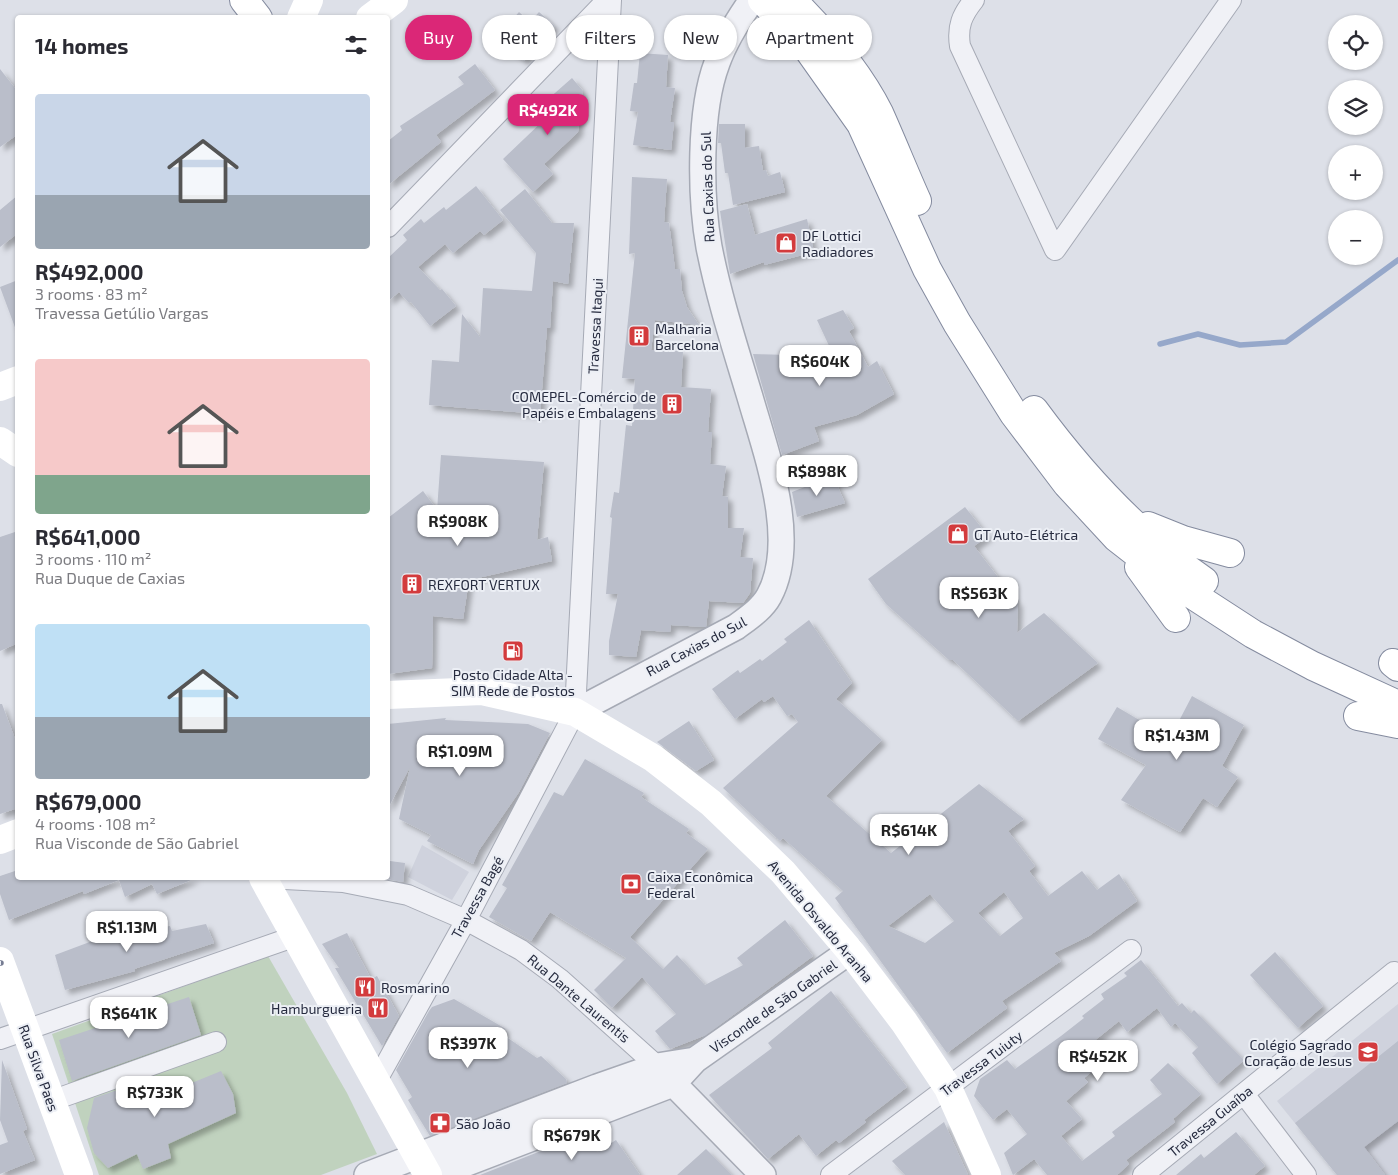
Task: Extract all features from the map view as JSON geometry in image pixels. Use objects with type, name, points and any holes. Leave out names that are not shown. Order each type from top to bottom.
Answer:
[{"type":"main road","points":[[244,0],[256,15]]},
{"type":"main road","points":[[302,15],[309,0]]},
{"type":"main road","points":[[374,15],[394,0]]},
{"type":"main road","points":[[762,0],[803,42],[861,124],[927,269],[957,323],[1014,414],[1067,484],[1123,528],[1255,615],[1287,634],[1396,682]]},
{"type":"main road","points":[[792,0],[827,37],[878,111],[948,273],[986,341],[1054,437],[1123,528],[1176,618]]},
{"type":"main road","points":[[0,387],[15,381]]},
{"type":"main road","points":[[0,441],[15,451]]},
{"type":"main road","points":[[1123,528],[1183,540],[1230,553]]},
{"type":"main road","name":"Avenida Osvaldo Aranha","points":[[390,695],[482,691],[575,712],[653,758],[711,803],[783,872],[850,951],[904,1022],[948,1088],[987,1175]]},
{"type":"main road","points":[[1358,716],[1398,724]]},
{"type":"main road","points":[[0,840],[15,835]]},
{"type":"main road","points":[[265,880],[423,1165]]},
{"type":"main road","name":"Rua Silva Paes","points":[[0,961],[12,1034],[51,1101],[79,1175]]},
{"type":"street","points":[[390,225],[607,0]]},
{"type":"street","name":"Travessa Itaqui","points":[[575,712],[611,0]]},
{"type":"street","name":"Rua Caxias do Sul","points":[[575,712],[736,626],[754,614],[769,596],[777,574],[781,550],[780,525],[772,477],[726,315],[709,246],[705,208],[705,126],[712,77],[727,41],[752,0]]},
{"type":"street","points":[[974,0],[962,14],[958,31],[960,46],[1055,250],[1231,0]]},
{"type":"street","name":"Travessa Bagé","points":[[377,1080],[466,920],[575,712]]},
{"type":"street","name":"Rua Dante Laurentis","points":[[304,880],[343,882],[399,894],[466,920],[521,950],[560,979],[665,1075],[763,1175]]},
{"type":"street","points":[[12,1034],[296,936]]},
{"type":"street","name":"Travessa Tuiuty","points":[[831,1175],[1131,950]]},
{"type":"street","name":"Visconde de São Gabriel","points":[[665,1075],[695,1060],[850,951]]},
{"type":"street","name":"Travessa Guaíba","points":[[1143,1175],[1394,972]]},
{"type":"street","points":[[51,1101],[216,1042]]},
{"type":"street","points":[[366,1175],[423,1165],[665,1075]]},
{"type":"street","points":[[436,1175],[665,1075]]},
{"type":"street","points":[[1244,1094],[1306,1175]]},
{"type":"shaded area","points":[[422,845],[469,872],[452,900],[408,877]]},
{"type":"shaded area","name":"Colégio Sagrado Coração de Jesus","points":[[1398,1004],[1398,1175],[1337,1175],[1277,1101]]},
{"type":"green space","points":[[268,956],[347,1093],[377,1154],[321,1175],[99,1175],[52,1034]]},
{"type":"building","points":[[654,54],[664,55],[664,60],[668,60],[666,87],[675,88],[670,122],[674,122],[671,150],[633,145],[638,112],[630,111],[634,83],[637,83],[639,60],[654,60]]},
{"type":"building","points":[[475,64],[495,90],[436,135],[441,142],[390,183],[390,139],[402,130],[400,126],[464,84],[458,77]]},
{"type":"building","points":[[0,69],[15,88],[15,136],[0,147]]},
{"type":"building","points":[[572,78],[583,91],[578,132],[544,164],[553,174],[533,192],[503,159],[547,117],[539,107]]},
{"type":"building","points":[[719,124],[745,124],[745,148],[759,146],[763,171],[766,170],[768,176],[780,172],[785,192],[733,205],[728,173],[725,173],[721,143],[718,143]]},
{"type":"building","points":[[632,177],[667,179],[664,222],[669,223],[675,269],[680,269],[682,291],[687,307],[699,325],[655,320],[651,350],[683,351],[681,387],[711,389],[708,432],[712,432],[710,464],[726,466],[722,496],[728,497],[728,528],[744,528],[740,557],[753,558],[750,593],[743,603],[709,601],[706,627],[671,625],[670,632],[641,630],[636,657],[609,655],[609,641],[618,594],[606,594],[612,518],[610,517],[614,492],[619,493],[626,425],[632,426],[635,379],[622,378],[635,253],[629,254]]},
{"type":"building","points":[[476,186],[503,220],[484,235],[480,231],[453,253],[445,244],[418,267],[440,290],[442,289],[456,306],[430,326],[411,302],[409,303],[399,292],[390,299],[390,256],[407,240],[403,235],[421,219],[424,223],[444,207],[446,210]]},
{"type":"building","points":[[525,189],[552,223],[574,223],[568,284],[553,281],[550,328],[547,328],[540,414],[429,405],[432,360],[459,362],[462,314],[480,337],[483,288],[532,291],[536,253],[500,210]]},
{"type":"building","points":[[15,198],[15,235],[0,247],[0,210]]},
{"type":"building","points":[[747,204],[755,235],[807,219],[814,252],[764,265],[764,262],[730,274],[720,211]]},
{"type":"building","points":[[15,281],[15,327],[0,287]]},
{"type":"building","points":[[843,310],[854,328],[849,331],[868,367],[877,361],[894,394],[857,415],[814,427],[819,441],[782,455],[753,354],[789,355],[794,373],[831,357],[829,351],[831,350],[817,320]]},
{"type":"building","points":[[441,455],[544,462],[537,540],[548,537],[552,561],[469,580],[463,619],[433,616],[432,668],[390,674],[390,516],[423,491],[437,510]]},
{"type":"building","points":[[833,476],[845,503],[797,517],[792,492]]},
{"type":"building","points":[[965,507],[988,536],[974,546],[1018,603],[1017,633],[1044,613],[1098,663],[1018,721],[953,660],[949,660],[886,604],[868,579]]},
{"type":"building","points":[[15,532],[15,644],[0,651],[0,537]]},
{"type":"building","points":[[809,620],[852,683],[836,699],[882,740],[826,796],[891,853],[979,784],[1024,819],[1008,831],[1035,866],[1029,871],[1048,896],[1082,871],[1097,890],[1119,874],[1137,901],[1089,936],[1054,953],[1061,961],[1002,1001],[1007,1008],[947,1053],[835,898],[843,891],[783,838],[780,841],[723,788],[798,722],[792,714],[787,716],[773,696],[764,702],[762,699],[735,719],[712,689],[738,670],[740,673],[760,659],[762,661],[787,642],[784,639]],"holes":[[[1004,892],[1023,918],[1000,936],[978,913]],[[930,894],[954,921],[925,943],[888,926]]]},
{"type":"building","points":[[1192,696],[1244,725],[1222,766],[1238,777],[1217,807],[1203,798],[1180,832],[1121,800],[1146,765],[1098,739],[1117,707],[1170,738]]},
{"type":"building","points":[[0,704],[2,704],[15,739],[15,809],[0,814]]},
{"type":"building","points":[[446,718],[445,720],[528,724],[550,733],[519,792],[479,850],[473,864],[427,841],[431,835],[399,819],[410,767],[390,804],[390,724]]},
{"type":"building","points":[[689,721],[714,760],[696,771],[657,742]]},
{"type":"building","points":[[585,759],[644,793],[641,797],[689,829],[686,833],[708,849],[630,937],[663,969],[677,955],[705,985],[743,965],[737,958],[785,920],[813,956],[706,1035],[670,1049],[655,1031],[676,1014],[642,977],[612,1008],[594,990],[626,958],[550,912],[531,941],[489,917],[507,888],[502,885],[554,792],[563,796]]},
{"type":"building","points":[[390,861],[405,863],[403,882],[390,880]]},
{"type":"building","points":[[15,871],[15,880],[119,880],[84,894],[83,891],[9,920],[0,894],[0,876]]},
{"type":"building","points":[[119,880],[191,880],[157,894],[152,884],[125,897]]},
{"type":"building","points":[[206,924],[214,943],[134,969],[135,971],[65,990],[55,955],[119,931],[120,934],[170,926],[172,931]]},
{"type":"building","points":[[347,933],[371,979],[377,976],[399,1016],[382,1046],[335,968],[339,968],[322,944]]},
{"type":"building","points":[[1275,952],[1323,1006],[1298,1028],[1250,975]]},
{"type":"building","points":[[1141,960],[1178,1006],[1182,1003],[1191,1013],[1194,1010],[1244,1060],[1217,1084],[1192,1053],[1198,1047],[1175,1023],[1171,1027],[1157,1008],[1127,1032],[1119,1021],[1094,1041],[1108,1058],[1084,1078],[1088,1082],[1066,1101],[1082,1119],[1061,1136],[1082,1161],[1115,1136],[1112,1132],[1162,1094],[1150,1080],[1168,1063],[1201,1094],[1173,1119],[1175,1122],[1126,1160],[1129,1164],[1117,1175],[1047,1175],[1034,1159],[1013,1175],[1004,1153],[1027,1134],[1007,1109],[993,1120],[974,1096],[980,1079],[1007,1060],[1015,1069],[1061,1036],[1104,999],[1101,994],[1127,976],[1124,973]]},
{"type":"building","points":[[831,991],[907,1087],[864,1120],[866,1122],[839,1143],[836,1140],[816,1156],[799,1134],[768,1159],[709,1095],[772,1048],[768,1043]]},
{"type":"building","points":[[189,997],[201,1035],[72,1081],[59,1040]]},
{"type":"building","points":[[454,999],[506,1029],[502,1034],[537,1058],[541,1056],[566,1079],[567,1083],[430,1136],[408,1100],[412,1097],[396,1070],[432,1007]]},
{"type":"building","points":[[1398,1041],[1398,1121],[1364,1147],[1385,1175],[1337,1175],[1295,1123]]},
{"type":"building","points":[[2,1060],[27,1129],[23,1131],[35,1160],[0,1174],[0,1145],[8,1142],[0,1120]]},
{"type":"building","points":[[221,1071],[233,1094],[236,1113],[168,1144],[171,1158],[143,1169],[137,1154],[108,1168],[94,1153],[87,1128],[94,1098],[158,1076],[165,1094]]},
{"type":"building","points":[[944,1122],[968,1175],[905,1175],[892,1161]]},
{"type":"building","points":[[589,1132],[597,1152],[616,1140],[640,1175],[480,1175]]},
{"type":"building","points":[[1236,1132],[1265,1166],[1254,1175],[1176,1175],[1201,1154],[1204,1158]]},
{"type":"building","points":[[706,1149],[732,1175],[677,1175]]},
{"type":"waterway","points":[[1160,344],[1198,334],[1240,345],[1286,342],[1398,260]]},
{"type":"place","name":"DF Lottici Radiadores","points":[[786,243]]},
{"type":"place","name":"Malharia Barcelona","points":[[639,336]]},
{"type":"place","name":"COMEPEL-Comércio de Papéis e Embalagens","points":[[672,404]]},
{"type":"place","name":"GT Auto-Elétrica","points":[[958,534]]},
{"type":"place","name":"REXFORT VERTUX","points":[[412,584]]},
{"type":"place","name":"Posto Cidade Alta - SIM Rede de Postos","points":[[513,651]]},
{"type":"place","name":"Caixa Econômica Federal","points":[[631,884]]},
{"type":"place","name":"Rosmarino","points":[[365,987]]},
{"type":"place","name":"Hamburgueria","points":[[378,1008]]},
{"type":"place","name":"Colégio Sagrado Coração de Jesus","points":[[1368,1052]]},
{"type":"place","name":"São João","points":[[440,1123]]}]
